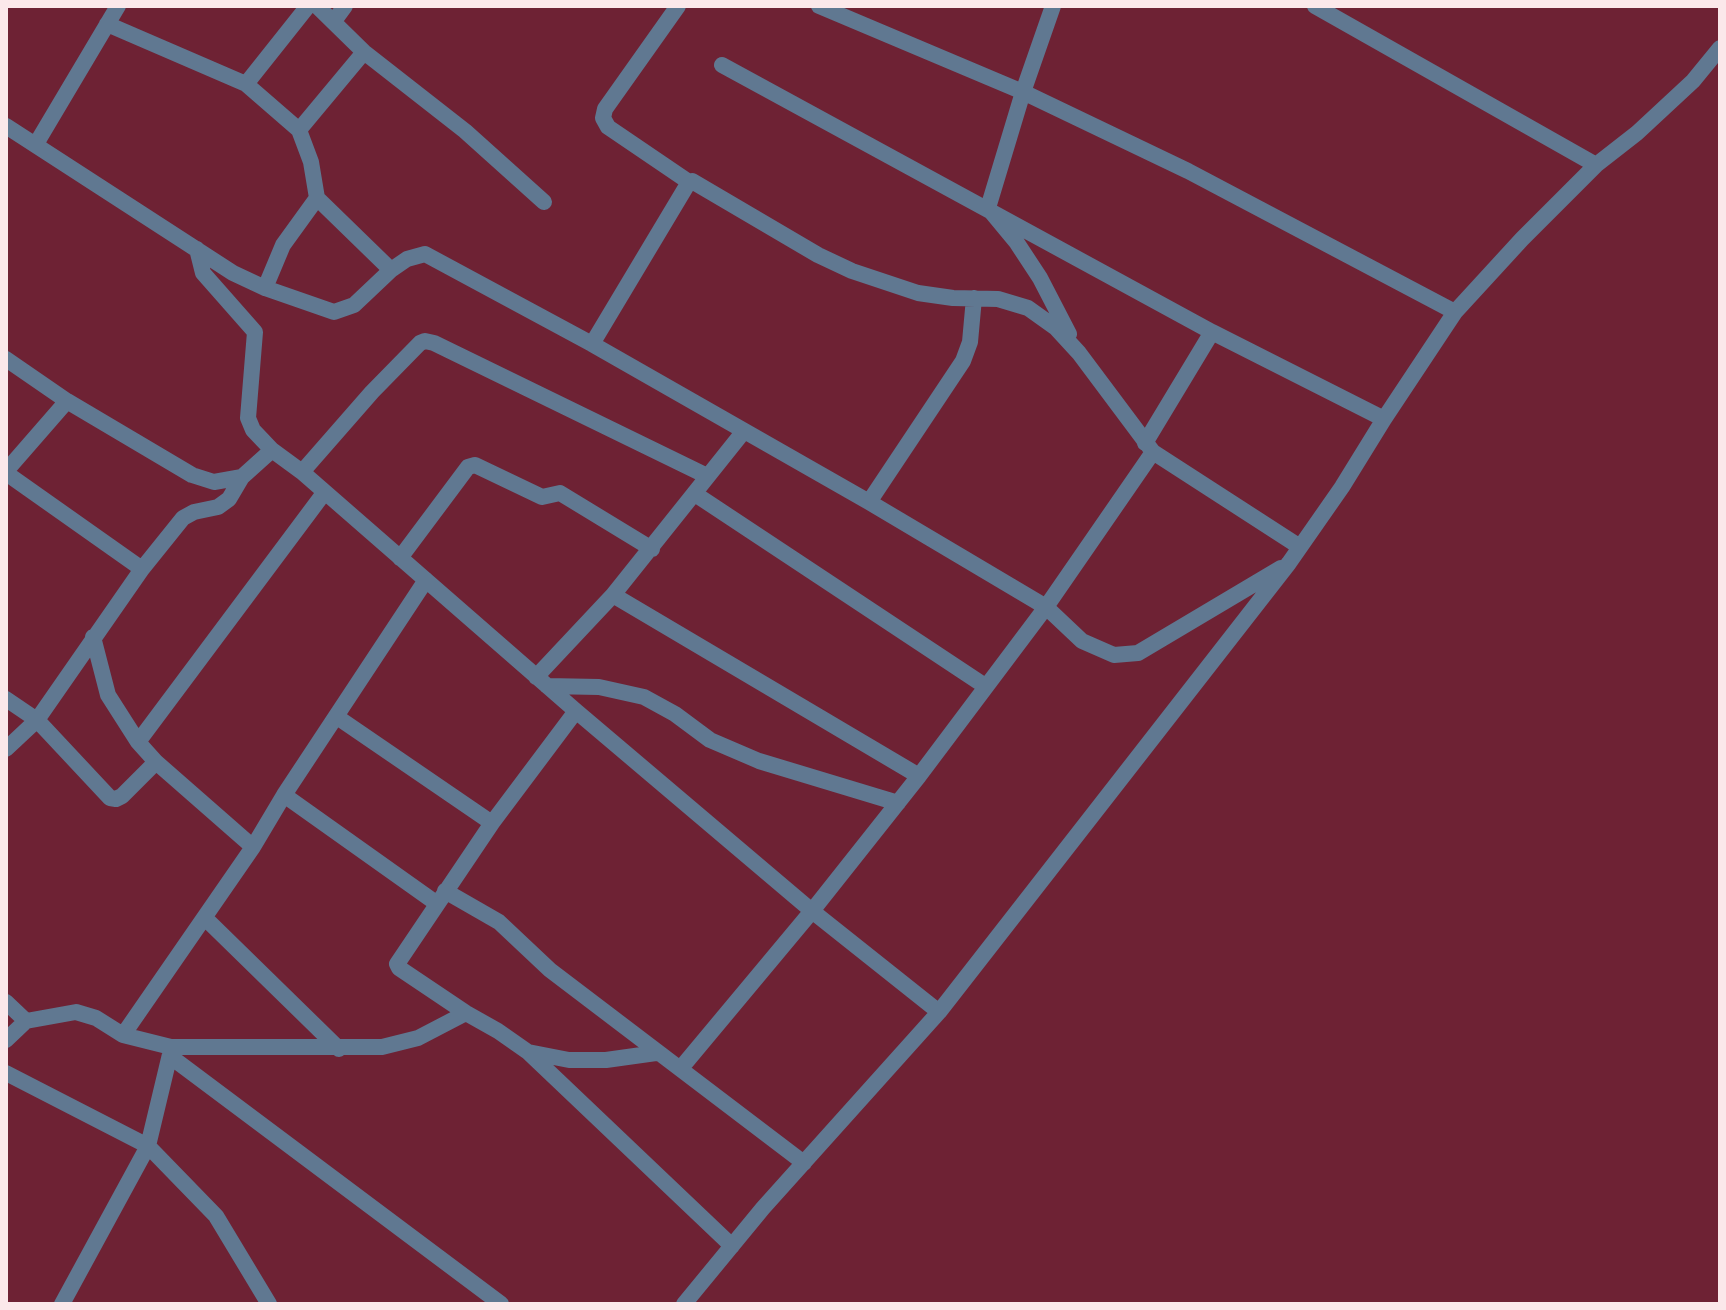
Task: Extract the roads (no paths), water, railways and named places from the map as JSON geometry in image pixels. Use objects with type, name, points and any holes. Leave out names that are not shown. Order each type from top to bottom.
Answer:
[{"type":"street","points":[[36,144],[118,6]]},
{"type":"street","points":[[246,84],[308,6]]},
{"type":"street","points":[[317,6],[364,52],[465,131],[544,202]]},
{"type":"street","points":[[334,21],[345,6]]},
{"type":"street","points":[[678,6],[605,109],[603,118],[608,127],[689,182],[818,255],[852,271],[918,293],[998,299],[1028,308],[1056,328],[1079,353]]},
{"type":"street","points":[[819,6],[1023,92],[1188,171],[1455,312]]},
{"type":"street","points":[[988,208],[1053,6]]},
{"type":"street","points":[[1315,6],[1596,165]]},
{"type":"street","points":[[107,24],[246,84],[299,130],[311,162],[317,198],[391,270]]},
{"type":"street","points":[[684,1304],[939,1012],[1289,563],[1455,312],[1596,165],[1637,133],[1693,81],[1720,48]]},
{"type":"street","points":[[299,130],[364,52]]},
{"type":"street","points":[[722,65],[1212,332],[1384,419]]},
{"type":"street","points":[[6,126],[233,273],[265,288],[334,312],[354,305],[407,259],[425,254],[592,344],[869,502],[1046,607],[1082,641],[1114,655],[1138,653],[1289,563]]},
{"type":"street","points":[[592,344],[689,182]]},
{"type":"street","points":[[265,288],[283,245],[317,198]]},
{"type":"street","points":[[988,208],[1017,243],[1040,278],[1079,353],[1099,383],[1149,448],[1300,547]]},
{"type":"street","points":[[197,249],[203,273],[255,332],[248,418],[253,430],[272,450],[302,472],[812,911],[939,1012]]},
{"type":"street","points":[[869,502],[963,361],[970,342],[974,298]]},
{"type":"street","points":[[681,1068],[898,803],[1046,607],[1149,448],[1212,332]]},
{"type":"street","points":[[302,472],[372,392],[425,341],[707,476]]},
{"type":"street","points":[[6,359],[67,401],[192,475],[214,482],[242,477]]},
{"type":"street","points":[[67,401],[6,472],[142,569]]},
{"type":"street","points":[[542,681],[652,549],[744,431]]},
{"type":"street","points":[[6,749],[37,720],[142,569],[183,518],[194,512],[218,507],[229,499],[242,477],[272,450]]},
{"type":"street","points":[[400,558],[468,467],[475,465],[542,497],[560,493],[652,549]]},
{"type":"street","points":[[138,742],[324,493]]},
{"type":"street","points":[[695,494],[985,686]]},
{"type":"street","points":[[123,1035],[253,847],[426,580]]},
{"type":"street","points":[[613,595],[919,776]]},
{"type":"street","points":[[93,637],[108,695],[138,742],[156,762],[253,847]]},
{"type":"street","points":[[542,681],[599,687],[644,697],[675,714],[710,740],[759,761],[898,803]]},
{"type":"street","points":[[6,699],[37,720],[110,798],[122,796],[156,762]]},
{"type":"street","points":[[576,711],[492,823],[397,964],[528,1052],[732,1246]]},
{"type":"street","points":[[337,717],[492,823]]},
{"type":"street","points":[[284,795],[440,897],[499,922],[550,970],[804,1163]]},
{"type":"street","points":[[205,918],[339,1049]]},
{"type":"street","points":[[6,1002],[26,1021]]},
{"type":"street","points":[[6,1040],[26,1021],[76,1012],[96,1018],[123,1035],[171,1052],[501,1304]]},
{"type":"street","points":[[171,1052],[382,1047],[418,1038],[466,1013]]},
{"type":"street","points":[[62,1304],[148,1146],[171,1052]]},
{"type":"street","points":[[528,1052],[569,1060],[606,1060],[656,1053]]},
{"type":"street","points":[[6,1073],[148,1146],[216,1216],[269,1304]]}]
